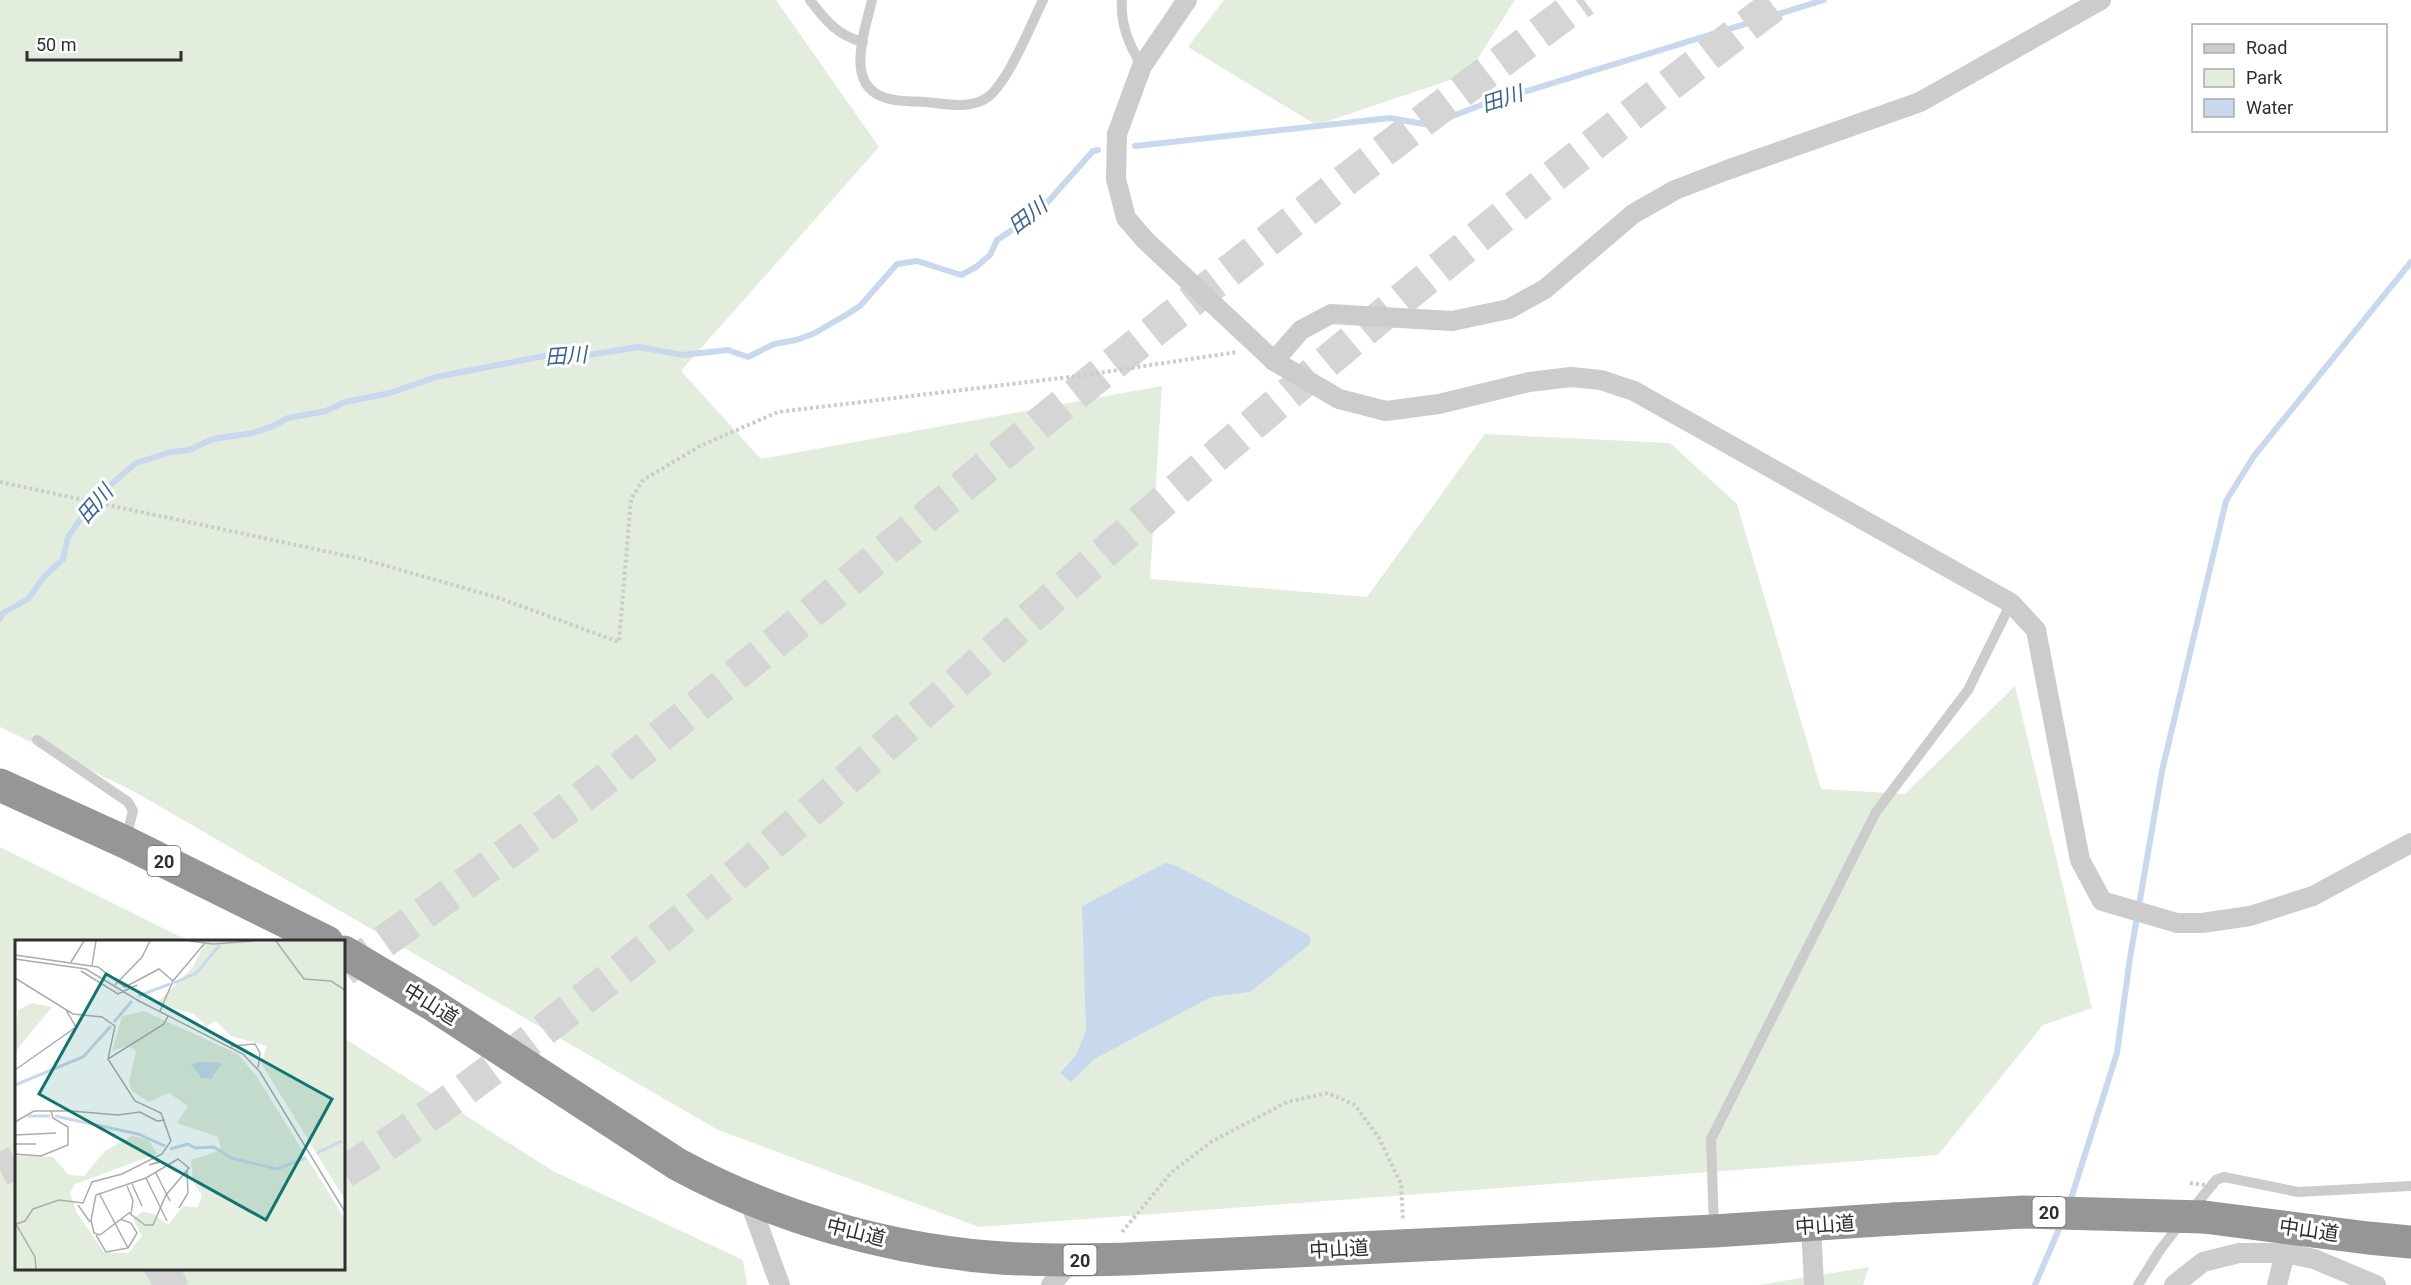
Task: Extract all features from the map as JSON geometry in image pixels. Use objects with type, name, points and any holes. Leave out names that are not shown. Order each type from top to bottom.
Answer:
[{"type":"highway","name":"20","points":[[0,785],[125,842],[323,940]]},
{"type":"highway","name":"中山道","points":[[345,952],[430,1003],[676,1164],[749,1200],[830,1227],[930,1250],[988,1257],[1072,1260],[1714,1231],[2025,1212],[2204,1217],[2288,1240],[2368,1238],[2411,1242]]},
{"type":"street","points":[[1187,0],[1142,66],[1117,134],[1116,179],[1126,218],[1145,240],[1274,362],[1339,399],[1386,411],[1439,404],[1529,382],[1571,377],[1601,381],[1634,391],[2011,603],[2036,630],[2079,860],[2102,901],[2177,923],[2202,923],[2250,916],[2313,896],[2411,843]]},
{"type":"street","points":[[1274,362],[1301,330],[1331,314],[1452,321],[1509,309],[1545,289],[1633,214],[1676,190],[1920,102],[2101,0]]},
{"type":"street","points":[[749,1200],[780,1285]]},
{"type":"street","points":[[1810,1226],[1814,1285]]},
{"type":"street","points":[[2174,1285],[2203,1262],[2288,1240]]},
{"type":"street","points":[[2277,1285],[2288,1240]]},
{"type":"street","points":[[2288,1240],[2314,1259],[2376,1285]]},
{"type":"street","points":[[1052,1285],[1072,1260]]},
{"type":"lane","points":[[810,0],[828,25],[849,39],[863,42]]},
{"type":"lane","points":[[872,0],[859,59],[861,75],[874,93],[889,99],[965,105],[986,99],[1003,81],[1043,0]]},
{"type":"lane","points":[[1122,1],[1121,10],[1130,47],[1142,66]]},
{"type":"lane","points":[[1714,1231],[1711,1139],[1876,812],[1968,690],[2011,603]]},
{"type":"lane","points":[[37,740],[128,802],[133,811],[125,842]]},
{"type":"lane","points":[[2138,1285],[2167,1240],[2216,1180],[2224,1177],[2298,1192],[2411,1186]]},
{"type":"path","points":[[0,482],[362,559],[499,598],[619,642],[631,499],[643,480],[700,446],[778,412],[1078,376],[1235,352],[1274,362]]},
{"type":"path","points":[[1121,1234],[1172,1172],[1211,1142],[1287,1102],[1328,1093],[1355,1105],[1380,1138],[1401,1184],[1403,1221]]},
{"type":"path","points":[[2190,1183],[2219,1187]]},
{"type":"green space","points":[[0,0],[776,0],[879,147],[681,371],[761,459],[1162,386],[1150,579],[1367,597],[1485,434],[1670,443],[1737,504],[1821,789],[1905,794],[2015,686],[2092,1008],[2043,1025],[1938,1155],[979,1227],[718,1130],[133,791],[0,727]]},
{"type":"green space","points":[[1224,0],[1515,0],[1468,74],[1316,125],[1188,47]]},
{"type":"green space","points":[[0,847],[187,940],[15,940],[15,1270],[345,1270],[345,1039],[553,1171],[743,1260],[747,1285],[0,1285]]},
{"type":"green space","points":[[1869,1267],[1863,1285],[1758,1285]]},
{"type":"water","points":[[1165,863],[1175,865],[1309,935],[1311,939],[1309,945],[1250,992],[1211,997],[1096,1058],[1071,1082],[1060,1073],[1076,1055],[1086,1031],[1082,906]]},
{"type":"waterway","name":"田川","points":[[1135,146],[1390,118],[1429,125],[1484,104],[1824,0]]},
{"type":"waterway","name":"田川","points":[[0,619],[3,613],[28,599],[44,577],[63,559],[68,537],[83,516],[102,492],[136,463],[171,452],[189,450],[213,439],[253,433],[288,418],[326,411],[345,402],[390,393],[436,377],[560,353],[576,357],[639,347],[683,355],[728,350],[748,357],[774,344],[813,334],[846,315],[860,306],[897,264],[917,261],[961,275],[976,267],[990,255],[997,240],[1038,213],[1093,151],[1098,150]]},
{"type":"waterway","points":[[2069,1205],[2117,1053],[2130,958],[2162,771],[2226,501],[2254,456],[2411,262]]},
{"type":"waterway","points":[[2035,1285],[2062,1222]]},
{"type":"tunnel","points":[[345,969],[591,791],[1207,289],[1432,114],[1584,0]]},
{"type":"tunnel","points":[[345,1171],[483,1076],[624,967],[804,816],[1312,374],[1591,146],[1781,0]]},
{"type":"tunnel","points":[[0,1170],[15,1162]]},
{"type":"tunnel","points":[[152,1285],[178,1270]]}]
